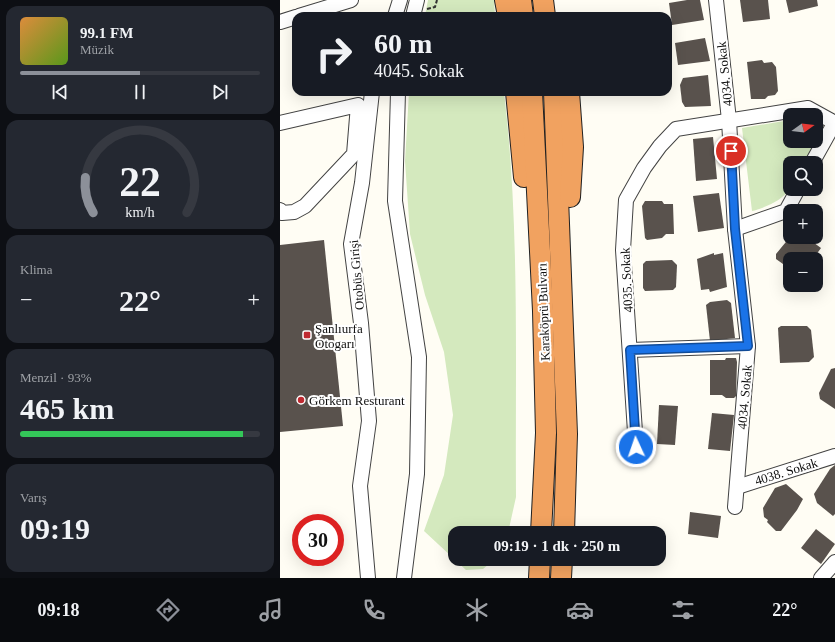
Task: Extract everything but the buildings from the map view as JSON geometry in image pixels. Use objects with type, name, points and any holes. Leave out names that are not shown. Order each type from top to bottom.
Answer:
[{"type":"highway","points":[[505,0],[507,12]]},
{"type":"highway","points":[[521,0],[522,12]]},
{"type":"highway","points":[[543,0],[544,12]]},
{"type":"highway","points":[[557,0],[558,12]]},
{"type":"highway","points":[[516,96],[528,226],[543,311]]},
{"type":"highway","name":"Karaköprü Bulvarı","points":[[532,96],[543,311],[546,433],[541,526]]},
{"type":"highway","name":"Karaköprü Bulvarı","points":[[554,96],[567,434],[564,526]]},
{"type":"highway","points":[[563,313],[573,147],[569,96]]},
{"type":"highway","points":[[539,578],[540,566]]},
{"type":"highway","points":[[561,578],[562,566]]},
{"type":"street","points":[[312,12],[351,0]]},
{"type":"street","points":[[396,12],[400,0]]},
{"type":"street","points":[[414,12],[417,0]]},
{"type":"street","name":"4034. Sokak","points":[[716,0],[729,120],[735,229],[748,346],[735,507]]},
{"type":"street","points":[[280,22],[292,18]]},
{"type":"street","name":"Otobüs Girişi","points":[[368,578],[360,486],[369,421],[361,323],[351,244],[362,183],[364,107],[370,96]]},
{"type":"street","points":[[398,96],[395,201],[419,357],[417,474],[404,578]]},
{"type":"street","points":[[280,123],[364,107],[354,154],[305,206],[294,212],[282,213],[280,210]]},
{"type":"street","points":[[729,120],[808,108],[835,122],[816,156]]},
{"type":"street","name":"4035. Sokak","points":[[636,447],[624,250],[626,200],[644,168],[660,146],[676,129],[729,120]]},
{"type":"street","points":[[735,229],[786,211],[794,196]]},
{"type":"street","points":[[630,350],[748,346]]},
{"type":"street","name":"4038. Sokak","points":[[737,487],[835,456]]},
{"type":"street","points":[[821,578],[835,562]]},
{"type":"path","points":[[435,6],[437,0]]},
{"type":"green space","points":[[428,0],[494,0],[495,12],[426,12]]},
{"type":"green space","points":[[409,96],[504,96],[509,142],[515,244],[516,497],[510,526],[448,526],[448,553],[424,531],[444,475],[453,415],[444,352],[425,295],[410,234],[405,161]]},
{"type":"green space","points":[[783,121],[783,148],[813,148],[808,156],[783,156],[784,196],[763,208],[752,211],[742,128]]},
{"type":"green space","points":[[462,566],[487,566],[483,569],[466,570]]},
{"type":"place","name":"Şanlıurfa Otogarı","points":[[307,335]]},
{"type":"place","name":"Görkem Resturant","points":[[301,400]]},
{"type":"route","points":[[636,447],[630,350],[748,346],[735,229],[731,151]]}]
